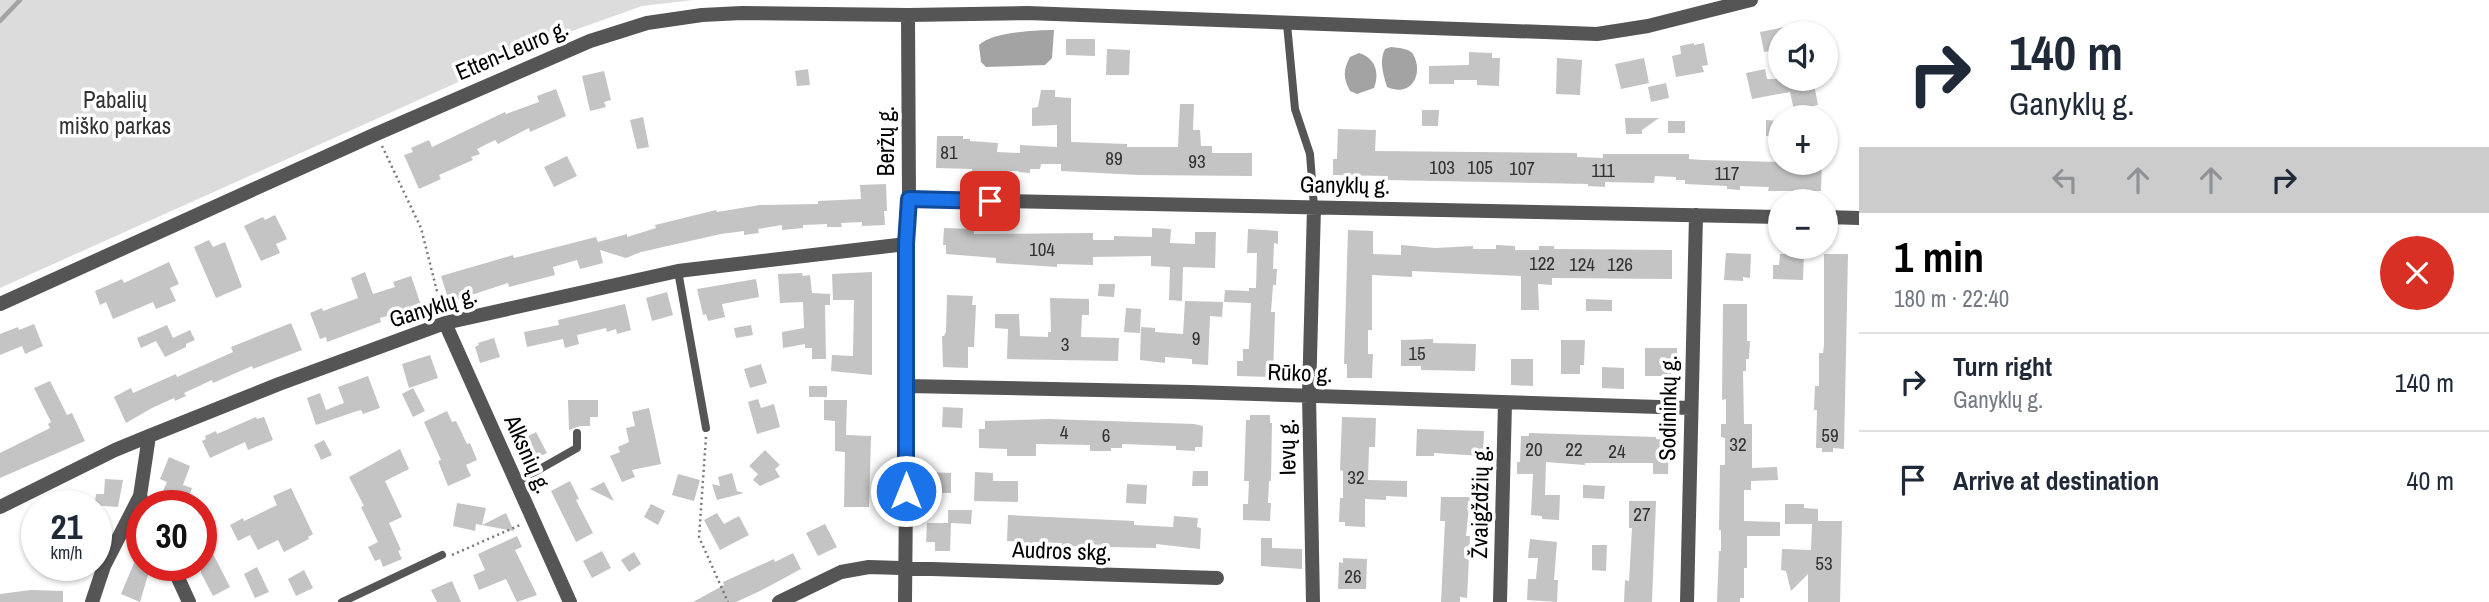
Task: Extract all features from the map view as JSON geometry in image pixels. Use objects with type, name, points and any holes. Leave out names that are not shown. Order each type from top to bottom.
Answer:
[{"type":"street","name":"Etten-Leuro g.","points":[[0,304],[376,134],[590,41],[648,23],[702,15],[742,13],[1027,13],[1597,34],[1648,26],[1751,0]]},
{"type":"street","name":"Beržų g.","points":[[905,602],[908,15]]},
{"type":"street","name":"Ganyklų g.","points":[[909,199],[1768,216]]},
{"type":"street","name":"Ievų g.","points":[[1313,602],[1309,396],[1314,207]]},
{"type":"street","name":"Sodininkų g.","points":[[1687,602],[1696,215]]},
{"type":"street","points":[[1838,217],[1859,218]]},
{"type":"street","name":"Ganyklų g.","points":[[0,507],[115,450],[279,384],[445,323],[678,271],[906,244]]},
{"type":"street","name":"Alksnių g.","points":[[445,323],[570,602]]},
{"type":"street","name":"Rūko g.","points":[[907,386],[1691,408]]},
{"type":"street","name":"Žvaigždžių g.","points":[[1500,602],[1505,403]]},
{"type":"street","points":[[143,490],[149,436]]},
{"type":"street","points":[[92,602],[104,566],[126,528]]},
{"type":"street","name":"Audros skg.","points":[[779,602],[841,572],[869,567],[1217,578]]},
{"type":"street","points":[[179,581],[189,602]]},
{"type":"lane","points":[[1287,24],[1295,110],[1310,154],[1314,207]]},
{"type":"lane","points":[[678,271],[706,428]]},
{"type":"lane","points":[[517,482],[577,447],[577,433]]},
{"type":"lane","points":[[342,602],[442,555]]},
{"type":"path","points":[[376,134],[421,228],[445,323]]},
{"type":"path","points":[[706,428],[699,537],[728,602]]},
{"type":"path","points":[[442,555],[445,559],[533,520]]},
{"type":"green space","name":"Pabalių miško parkas","points":[[0,0],[693,0],[642,6],[572,31],[0,288]]},
{"type":"shaded area","points":[[1054,30],[1052,58],[1045,65],[986,67],[981,62],[979,45],[993,37]]},
{"type":"shaded area","points":[[1391,47],[1409,51],[1416,61],[1414,82],[1403,89],[1387,87],[1382,58],[1385,49]]},
{"type":"shaded area","points":[[1359,53],[1369,58],[1375,66],[1376,76],[1374,88],[1357,94],[1350,91],[1345,74],[1350,57]]},
{"type":"building","points":[[1768,30],[1768,51],[1764,52],[1760,32]]},
{"type":"building","points":[[1066,39],[1095,39],[1095,56],[1066,55]]},
{"type":"building","points":[[1704,43],[1708,65],[1702,66],[1704,72],[1676,77],[1672,56],[1681,54],[1680,46]]},
{"type":"building","points":[[1107,49],[1130,50],[1129,75],[1106,75]]},
{"type":"building","points":[[1469,52],[1492,53],[1492,58],[1500,58],[1499,86],[1477,85],[1477,80],[1429,84],[1429,66],[1469,65]]},
{"type":"building","points":[[1557,58],[1582,60],[1580,95],[1556,94]]},
{"type":"building","points":[[1644,58],[1649,83],[1621,89],[1615,64]]},
{"type":"building","points":[[808,69],[810,85],[797,86],[795,71]]},
{"type":"building","points":[[1765,69],[1768,91],[1815,91],[1818,105],[1793,105],[1790,92],[1752,99],[1746,73]]},
{"type":"building","points":[[604,71],[611,100],[604,102],[606,107],[590,111],[582,76]]},
{"type":"building","points":[[1666,83],[1669,98],[1651,102],[1648,87]]},
{"type":"building","points":[[556,89],[566,116],[530,132],[529,128],[498,144],[495,140],[477,149],[480,154],[471,157],[473,160],[439,175],[441,179],[419,189],[404,155],[413,152],[411,148],[429,140],[432,147],[505,112],[506,114],[539,102],[537,96]]},
{"type":"building","points":[[1041,90],[1055,90],[1055,97],[1071,98],[1071,142],[1127,144],[1127,147],[1178,147],[1180,104],[1194,104],[1193,130],[1200,130],[1201,146],[1212,146],[1212,153],[1252,153],[1252,176],[1061,171],[1061,164],[1041,164],[1040,169],[1030,169],[1030,173],[936,168],[937,136],[963,136],[963,139],[970,141],[998,143],[997,152],[1020,153],[1020,145],[1057,147],[1057,125],[1032,126],[1032,108],[1038,107]]},
{"type":"building","points":[[1422,110],[1439,110],[1438,126],[1422,126]]},
{"type":"building","points":[[643,117],[649,147],[637,149],[630,120]]},
{"type":"building","points":[[1625,118],[1659,118],[1642,130],[1642,134],[1626,134]]},
{"type":"building","points":[[1766,120],[1768,136],[1766,136]]},
{"type":"building","points":[[1668,121],[1685,121],[1685,133],[1668,133]]},
{"type":"building","points":[[1338,129],[1376,130],[1375,151],[1577,153],[1577,157],[1603,158],[1603,154],[1689,154],[1689,159],[1768,162],[1768,175],[1822,175],[1821,189],[1740,186],[1740,190],[1727,189],[1727,186],[1685,184],[1685,180],[1676,180],[1676,177],[1655,176],[1654,183],[1605,182],[1605,187],[1588,184],[1387,180],[1388,176],[1333,175],[1333,159],[1337,159]]},
{"type":"building","points":[[567,156],[577,176],[554,187],[544,167]]},
{"type":"building","points":[[886,184],[885,225],[841,223],[842,227],[827,227],[827,224],[803,225],[803,228],[782,230],[782,225],[758,229],[759,233],[744,235],[744,231],[721,234],[641,252],[626,258],[600,250],[603,263],[580,269],[577,260],[553,267],[555,275],[509,287],[508,283],[456,300],[454,293],[447,295],[441,276],[513,255],[514,258],[596,237],[598,242],[627,234],[627,237],[656,228],[655,225],[716,210],[861,199],[860,185]]},
{"type":"building","points":[[275,215],[287,239],[276,244],[280,253],[261,261],[244,226],[263,217],[265,220]]},
{"type":"building","points":[[944,228],[974,229],[974,234],[1093,233],[1093,240],[1114,240],[1114,236],[1152,237],[1152,228],[1171,229],[1170,243],[1195,244],[1195,232],[1216,232],[1215,268],[1183,267],[1182,301],[1169,300],[1170,267],[1151,266],[1151,256],[1093,257],[1093,265],[1057,264],[1057,267],[996,263],[996,258],[946,254],[946,245],[943,245]]},
{"type":"building","points":[[1248,229],[1278,231],[1278,244],[1274,243],[1273,269],[1277,269],[1271,312],[1275,312],[1273,377],[1237,376],[1237,361],[1243,361],[1243,349],[1249,349],[1251,303],[1224,302],[1225,290],[1249,291],[1249,288],[1256,288],[1257,253],[1247,253]]},
{"type":"building","points":[[1348,230],[1373,231],[1373,254],[1401,255],[1401,245],[1496,249],[1496,245],[1515,246],[1515,250],[1539,250],[1539,246],[1554,246],[1554,249],[1672,250],[1672,279],[1552,278],[1552,285],[1538,284],[1539,310],[1521,310],[1521,276],[1412,271],[1412,277],[1372,275],[1372,330],[1368,330],[1368,354],[1373,354],[1372,378],[1347,378],[1347,364],[1344,364]]},
{"type":"building","points":[[209,240],[213,247],[225,242],[242,287],[216,298],[194,247]]},
{"type":"building","points":[[1726,253],[1751,254],[1750,278],[1743,277],[1743,281],[1724,280]]},
{"type":"building","points":[[1838,254],[1848,254],[1844,449],[1833,448],[1833,452],[1822,452],[1822,448],[1816,448],[1815,386],[1819,386],[1819,353],[1823,353],[1824,259],[1838,259]]},
{"type":"building","points":[[1780,259],[1804,259],[1803,280],[1773,279],[1773,265],[1779,265]]},
{"type":"building","points":[[169,262],[179,284],[170,288],[176,301],[156,309],[153,302],[113,319],[106,302],[100,305],[95,291],[122,279],[124,283]]},
{"type":"building","points":[[365,272],[373,294],[395,287],[393,282],[411,276],[421,305],[415,307],[416,311],[405,315],[404,311],[380,318],[381,322],[327,342],[326,337],[320,339],[310,313],[358,298],[351,278]]},
{"type":"building","points":[[872,272],[872,375],[831,371],[832,355],[853,356],[854,300],[833,300],[832,274]]},
{"type":"building","points":[[802,273],[803,276],[810,275],[812,293],[830,294],[830,305],[825,305],[826,359],[812,359],[812,348],[805,348],[805,344],[783,348],[782,332],[804,328],[803,302],[780,303],[778,274]]},
{"type":"building","points":[[756,279],[759,297],[722,304],[725,317],[708,321],[706,314],[703,315],[697,289]]},
{"type":"building","points":[[1099,284],[1115,284],[1114,297],[1098,296]]},
{"type":"building","points":[[667,292],[673,315],[652,321],[646,298]]},
{"type":"building","points":[[947,295],[973,296],[972,305],[976,305],[974,347],[968,347],[968,368],[943,367],[942,336],[946,332]]},
{"type":"building","points":[[1050,298],[1089,299],[1089,315],[1082,315],[1081,337],[1119,338],[1118,361],[1007,359],[1008,329],[995,328],[995,314],[1019,314],[1020,336],[1048,337],[1048,332],[1051,332]]},
{"type":"building","points":[[1586,299],[1612,300],[1612,311],[1586,311]]},
{"type":"building","points":[[1185,301],[1223,302],[1222,317],[1210,316],[1208,365],[1192,364],[1192,359],[1165,357],[1165,363],[1140,360],[1141,327],[1155,328],[1155,332],[1183,334]]},
{"type":"building","points":[[625,304],[631,330],[617,334],[616,329],[607,332],[606,328],[577,335],[579,344],[565,348],[563,339],[527,347],[524,332],[559,325],[558,320]]},
{"type":"building","points":[[1723,304],[1747,304],[1747,341],[1750,341],[1749,359],[1746,359],[1746,371],[1743,371],[1744,424],[1752,424],[1752,468],[1777,467],[1778,480],[1751,481],[1751,490],[1744,490],[1744,521],[1780,522],[1780,536],[1747,536],[1744,598],[1740,598],[1740,602],[1717,602],[1721,551],[1720,465],[1725,465],[1725,438],[1721,437],[1721,424],[1726,424],[1726,399],[1722,400]]},
{"type":"building","points":[[1126,308],[1141,309],[1140,333],[1124,332]]},
{"type":"building","points":[[291,323],[302,350],[253,369],[252,366],[213,383],[212,380],[184,393],[186,396],[175,401],[174,398],[126,423],[114,397],[131,388],[133,393],[176,374],[177,377],[233,352],[231,347]]},
{"type":"building","points":[[34,324],[43,346],[25,354],[22,346],[0,355],[0,334]]},
{"type":"building","points":[[167,325],[173,338],[190,330],[195,340],[165,357],[156,341],[141,348],[137,338]]},
{"type":"building","points":[[751,325],[753,335],[736,338],[734,328]]},
{"type":"building","points":[[494,338],[500,357],[480,363],[475,347],[478,343]]},
{"type":"building","points":[[1433,339],[1433,343],[1476,344],[1475,371],[1421,370],[1421,366],[1401,366],[1401,340]]},
{"type":"building","points":[[1561,340],[1585,340],[1584,365],[1580,365],[1580,374],[1561,374]]},
{"type":"building","points":[[1645,348],[1677,348],[1677,366],[1671,366],[1671,376],[1645,376]]},
{"type":"building","points":[[430,355],[438,378],[409,388],[402,364]]},
{"type":"building","points":[[1511,359],[1533,359],[1533,386],[1511,385]]},
{"type":"building","points":[[761,364],[767,383],[750,388],[744,369]]},
{"type":"building","points":[[1602,367],[1624,368],[1624,389],[1602,388]]},
{"type":"building","points":[[368,376],[380,408],[363,414],[361,410],[316,425],[307,398],[320,393],[326,410],[344,403],[338,387]]},
{"type":"building","points":[[50,381],[67,415],[72,413],[85,441],[0,478],[0,453],[50,428],[48,424],[51,422],[34,388]]},
{"type":"building","points":[[809,386],[827,386],[827,397],[809,397]]},
{"type":"building","points":[[413,388],[425,411],[413,417],[402,394]]},
{"type":"building","points":[[758,399],[761,408],[774,404],[780,427],[757,434],[748,402]]},
{"type":"building","points":[[568,400],[598,400],[598,417],[590,417],[590,426],[569,430]]},
{"type":"building","points":[[824,400],[847,400],[846,435],[871,436],[869,507],[844,507],[845,452],[835,451],[835,421],[824,420]]},
{"type":"building","points":[[943,407],[963,408],[962,428],[942,427]]},
{"type":"building","points":[[649,408],[661,464],[632,470],[635,477],[622,482],[610,456],[620,452],[618,447],[629,442],[626,428],[635,426],[632,412]]},
{"type":"building","points":[[447,411],[452,422],[456,421],[467,444],[470,443],[477,460],[466,465],[471,476],[448,486],[438,461],[441,460],[424,422]]},
{"type":"building","points":[[1250,415],[1270,415],[1272,423],[1268,503],[1271,503],[1270,521],[1243,520],[1243,504],[1248,504],[1249,481],[1244,481],[1246,420],[1250,420]]},
{"type":"building","points":[[256,417],[264,417],[273,440],[248,450],[245,442],[210,458],[202,441],[206,439],[205,436],[216,431],[217,434]]},
{"type":"building","points":[[1342,417],[1376,418],[1375,447],[1369,447],[1368,480],[1407,481],[1407,497],[1365,499],[1365,527],[1345,526],[1345,522],[1339,522],[1340,498],[1343,498],[1343,471],[1340,470]]},
{"type":"building","points":[[1050,419],[1194,424],[1203,426],[1202,447],[1195,447],[1195,451],[1176,450],[1176,446],[1122,444],[1122,448],[1111,448],[1111,451],[1090,451],[1090,445],[1036,444],[1036,456],[1007,456],[1007,449],[979,448],[979,429],[985,429],[985,421]]},
{"type":"building","points":[[1417,429],[1484,431],[1483,456],[1434,453],[1434,456],[1416,456]]},
{"type":"building","points":[[536,432],[547,453],[532,460],[530,456],[524,459],[515,443]]},
{"type":"building","points":[[1529,433],[1656,437],[1669,440],[1668,474],[1653,474],[1653,463],[1585,465],[1546,462],[1545,495],[1560,495],[1559,520],[1542,519],[1542,516],[1531,515],[1533,474],[1517,474],[1521,436],[1529,436]]},
{"type":"building","points":[[324,440],[332,455],[321,460],[314,445]]},
{"type":"building","points":[[400,449],[409,469],[385,481],[402,517],[389,523],[401,550],[398,551],[402,559],[383,567],[380,559],[375,561],[368,547],[378,542],[349,477]]},
{"type":"building","points":[[765,450],[780,465],[775,469],[780,477],[760,486],[753,480],[758,474],[749,466]]},
{"type":"building","points":[[169,457],[190,466],[183,485],[192,488],[163,490],[167,482],[160,479]]},
{"type":"building","points":[[1193,471],[1208,471],[1208,486],[1192,486]]},
{"type":"building","points":[[928,472],[951,473],[951,493],[928,493]]},
{"type":"building","points":[[975,472],[993,473],[993,481],[1018,481],[1018,502],[974,501]]},
{"type":"building","points":[[732,473],[737,491],[744,493],[717,500],[712,484],[720,486],[718,477]]},
{"type":"building","points":[[678,474],[700,480],[694,501],[672,495]]},
{"type":"building","points":[[105,479],[123,480],[118,507],[112,507],[112,490],[104,490]]},
{"type":"building","points":[[570,481],[579,499],[576,500],[593,533],[576,542],[551,491]]},
{"type":"building","points":[[604,482],[614,501],[590,489]]},
{"type":"building","points":[[1127,484],[1147,485],[1146,504],[1126,503]]},
{"type":"building","points":[[1583,485],[1605,486],[1604,499],[1583,498]]},
{"type":"building","points":[[291,488],[313,534],[309,539],[284,552],[278,540],[258,550],[250,535],[238,541],[230,525],[277,505],[273,496]]},
{"type":"building","points":[[1441,497],[1470,497],[1466,536],[1470,536],[1467,598],[1460,597],[1460,602],[1441,602],[1445,521],[1440,521]]},
{"type":"building","points":[[1629,501],[1656,501],[1652,602],[1624,602],[1625,580],[1629,581],[1632,528],[1629,528]]},
{"type":"building","points":[[457,503],[486,508],[482,525],[506,513],[514,531],[476,524],[475,531],[453,526]]},
{"type":"building","points":[[651,504],[665,511],[658,525],[644,517]]},
{"type":"building","points":[[1785,504],[1804,504],[1804,508],[1818,509],[1818,521],[1842,521],[1840,602],[1808,602],[1808,574],[1791,591],[1786,571],[1781,570],[1782,549],[1811,550],[1812,524],[1785,524]]},
{"type":"building","points":[[948,510],[972,510],[971,524],[951,523],[950,551],[935,551],[935,542],[926,542],[927,523],[948,523]]},
{"type":"building","points":[[717,513],[724,524],[739,516],[749,535],[720,550],[704,520]]},
{"type":"building","points":[[1008,515],[1134,521],[1134,525],[1173,527],[1174,516],[1198,518],[1197,527],[1201,528],[1200,549],[1156,544],[1156,548],[1062,546],[1062,543],[1033,542],[1033,546],[1020,545],[1020,542],[1007,541]]},
{"type":"building","points":[[825,524],[837,547],[818,556],[806,533]]},
{"type":"building","points":[[517,536],[522,547],[515,550],[537,595],[517,602],[506,579],[479,590],[473,575],[485,570],[478,554]]},
{"type":"building","points":[[1261,538],[1272,538],[1272,548],[1302,549],[1302,569],[1261,566]]},
{"type":"building","points":[[1530,539],[1557,542],[1554,580],[1558,580],[1557,602],[1527,600],[1528,579],[1536,579],[1538,558],[1528,558]]},
{"type":"building","points":[[1592,545],[1607,545],[1606,571],[1592,570]]},
{"type":"building","points":[[602,551],[611,568],[592,578],[583,561]]},
{"type":"building","points":[[634,552],[641,564],[629,572],[621,560]]},
{"type":"building","points":[[793,553],[801,569],[760,591],[736,602],[693,602],[724,585],[723,582]]},
{"type":"building","points":[[1343,558],[1367,559],[1366,589],[1338,589],[1339,562],[1343,563]]},
{"type":"building","points":[[217,562],[230,587],[213,596],[205,581],[217,581]]},
{"type":"building","points":[[257,567],[269,592],[255,598],[244,574]]},
{"type":"building","points":[[304,570],[313,588],[296,596],[288,579]]},
{"type":"building","points":[[126,581],[146,581],[140,602],[121,594]]},
{"type":"building","points":[[452,581],[461,602],[437,602],[431,590]]},
{"type":"building","points":[[31,590],[63,591],[63,602],[0,602],[0,594]]},
{"type":"waterway","points":[[0,21],[20,0]]},
{"type":"route","points":[[906,491],[906,244],[909,199],[990,201]]}]
